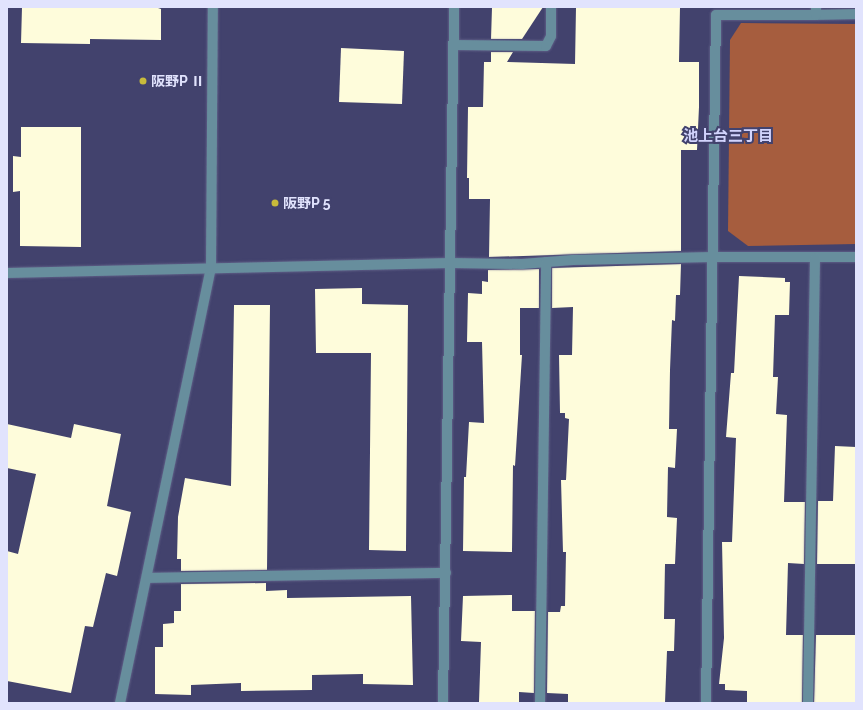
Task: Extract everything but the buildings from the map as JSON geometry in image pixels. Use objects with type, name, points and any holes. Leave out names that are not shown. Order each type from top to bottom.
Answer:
[{"type":"street","points":[[120,703],[211,269],[213,7]]},
{"type":"street","points":[[443,703],[454,7]]},
{"type":"street","points":[[453,45],[546,46],[551,36],[551,7]]},
{"type":"street","points":[[706,703],[716,11],[816,11],[856,14]]},
{"type":"street","points":[[7,272],[546,262],[713,257],[856,257]]},
{"type":"street","points":[[808,703],[815,258]]},
{"type":"street","points":[[540,703],[546,262]]},
{"type":"street","points":[[147,578],[446,573]]},
{"type":"shaded area","points":[[741,23],[856,24],[856,244],[748,246],[728,231],[730,40]]},
{"type":"place","name":"阪野P Ⅱ","points":[[143,81]]},
{"type":"place","name":"阪野P 5","points":[[275,203]]},
{"type":"district","name":"池上台三丁目","points":[[728,137]]}]
